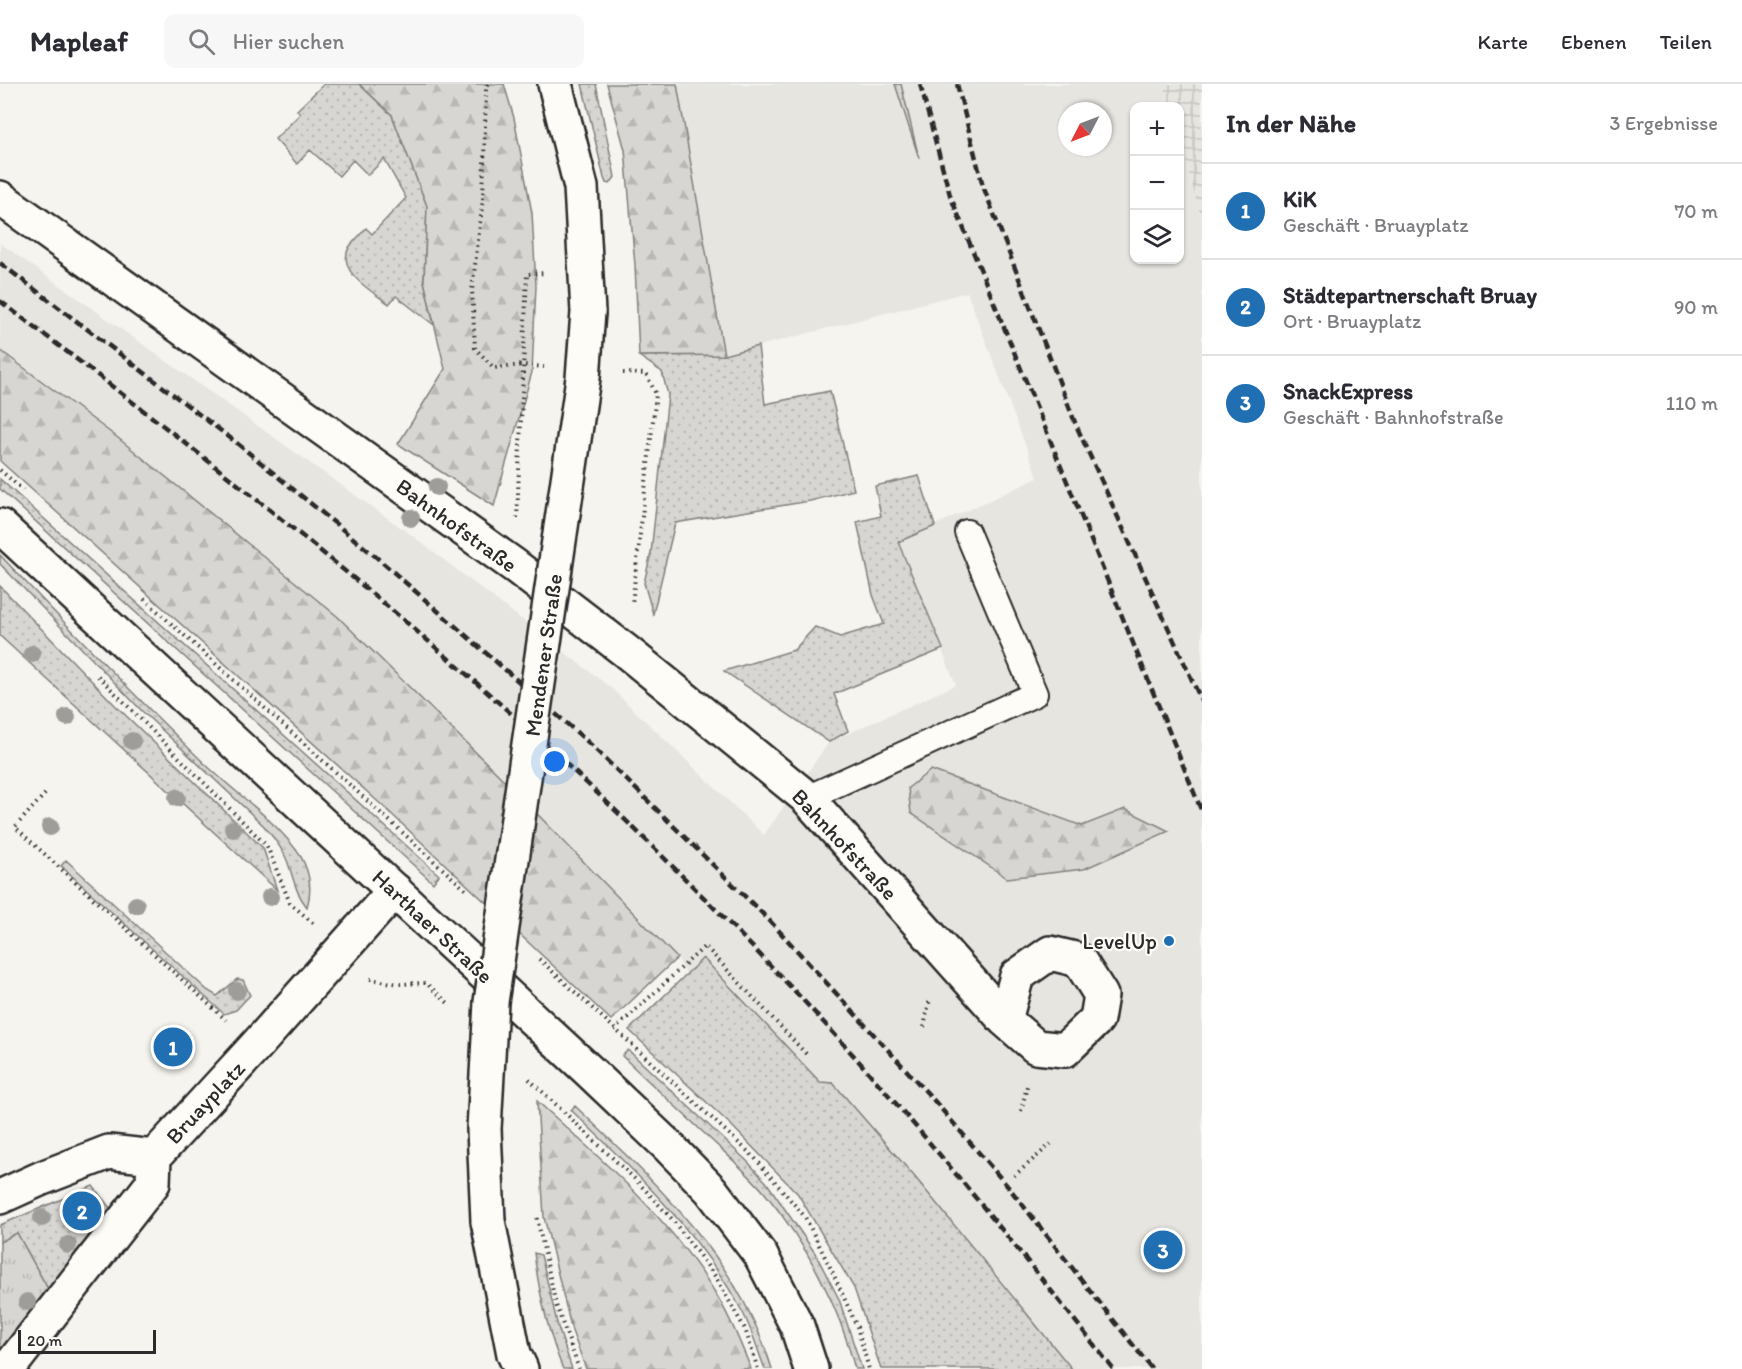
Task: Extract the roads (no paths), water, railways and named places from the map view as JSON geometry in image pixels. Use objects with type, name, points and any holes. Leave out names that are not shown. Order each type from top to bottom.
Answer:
[{"type":"street","name":"Mendener Straße","points":[[521,1369],[514,1354],[488,1221],[484,1129],[492,1002],[583,378],[588,312],[581,187],[555,84]]},
{"type":"street","name":"Bahnhofstraße","points":[[0,198],[515,566],[627,652],[807,798],[1005,1020]]},
{"type":"street","name":"Harthaer Straße","points":[[0,526],[395,890],[668,1146],[711,1190],[761,1256],[797,1326],[811,1369]]},
{"type":"street","name":"Bruayplatz","points":[[8,1369],[153,1184],[154,1157],[395,890]]},
{"type":"street","name":"Bruayplatz","points":[[0,1197],[109,1152],[154,1157]]},
{"type":"lane","points":[[807,798],[1035,694],[967,532]]},
{"type":"railway","points":[[920,84],[950,195],[1202,812]]},
{"type":"railway","points":[[957,84],[983,186],[1076,425],[1202,702]]},
{"type":"railway","points":[[0,263],[233,440],[375,556],[589,743],[769,920],[931,1097],[1010,1189],[1152,1369]]},
{"type":"railway","points":[[0,301],[252,495],[334,562],[415,630],[574,771],[754,949],[855,1057],[987,1211],[1113,1369]]},
{"type":"place","name":"LevelUp","points":[[1169,941]]},
{"type":"place","name":"KiK","points":[[173,1047]]},
{"type":"place","name":"Städtepartnerschaft Bruay","points":[[82,1211]]},
{"type":"place","name":"SnackExpress","points":[[1163,1250]]}]
